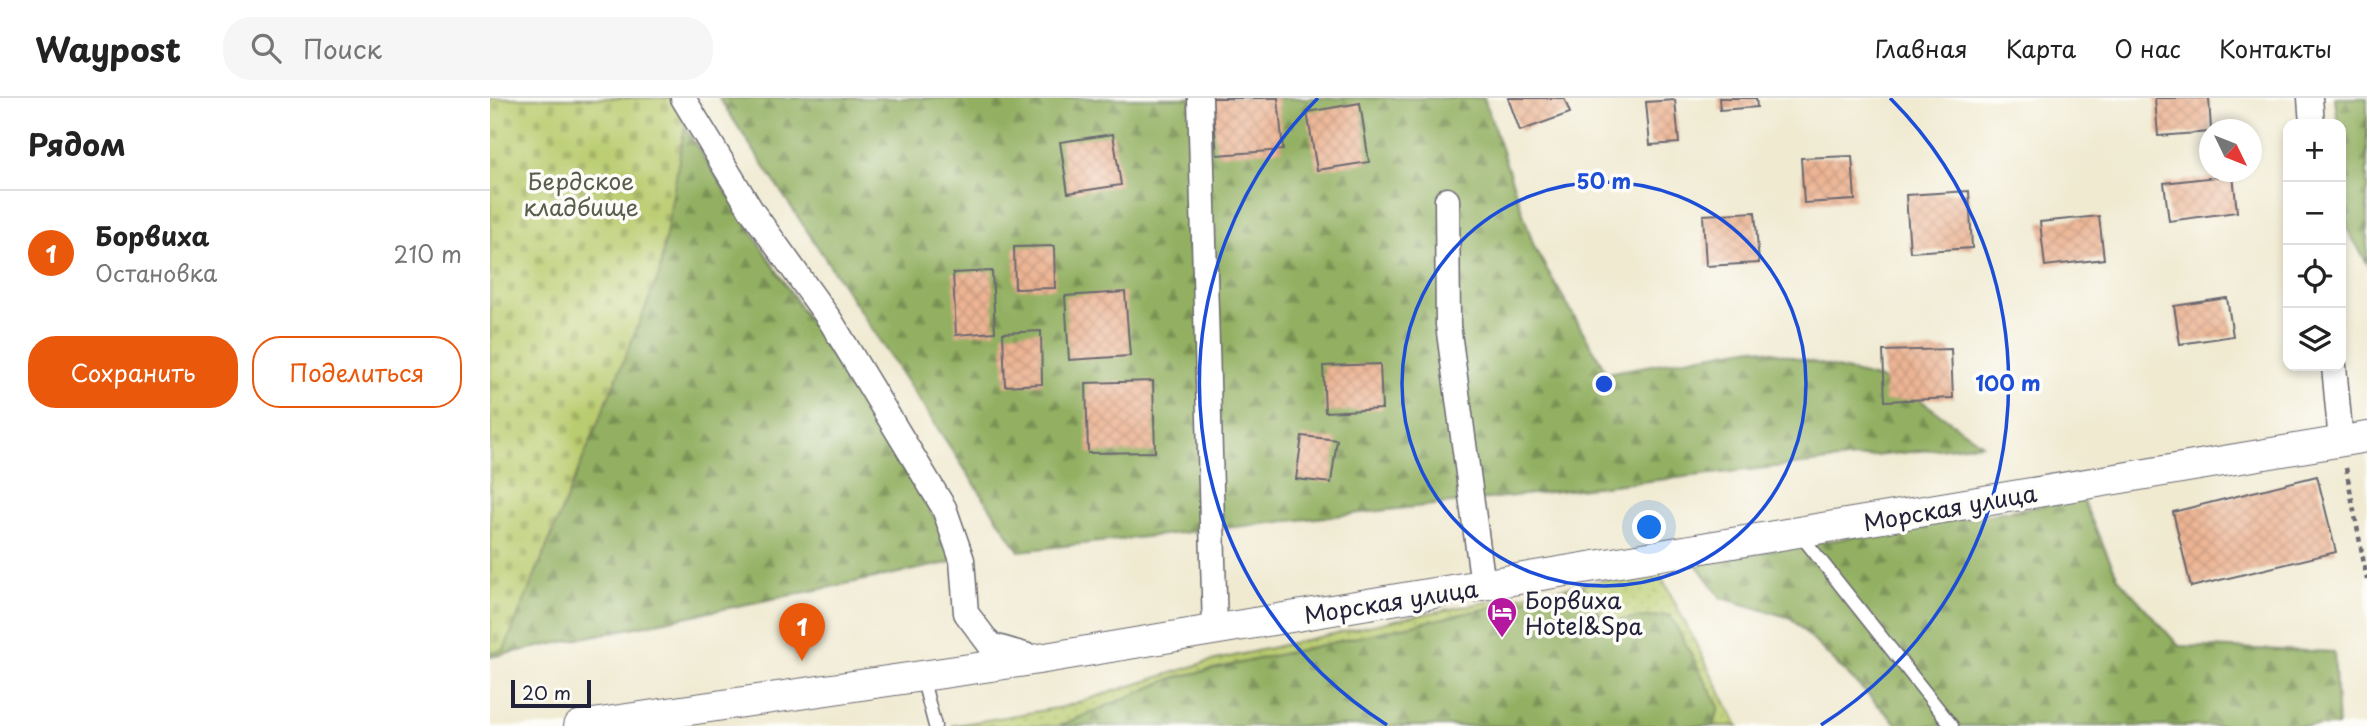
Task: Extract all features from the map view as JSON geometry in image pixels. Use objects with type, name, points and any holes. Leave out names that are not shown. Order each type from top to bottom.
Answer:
[{"type":"street","points":[[683,98],[751,210],[830,320],[944,508],[962,560],[967,612],[990,645],[1039,659]]},
{"type":"street","points":[[1200,98],[1215,630]]},
{"type":"street","points":[[2310,98],[2312,119]]},
{"type":"street","points":[[1447,200],[1448,325],[1483,585]]},
{"type":"street","points":[[2335,371],[2354,439]]},
{"type":"street","name":"Морская улица","points":[[579,726],[1039,659],[2354,439]]},
{"type":"lane","points":[[1798,533],[1952,726]]},
{"type":"lane","points":[[922,676],[935,726]]},
{"type":"path","points":[[2354,439],[2367,580]]},
{"type":"green space","points":[[490,98],[666,98],[962,560],[490,657]]},
{"type":"green space","name":"Бердское кладбище","points":[[490,98],[686,98],[689,101],[659,275],[504,650],[490,653]]},
{"type":"green space","points":[[719,98],[1484,98],[1535,249],[1607,373],[1753,347],[1896,383],[1982,444],[1019,551]]},
{"type":"green space","points":[[2335,98],[2367,98],[2367,263],[2347,229],[2346,119],[2337,119]]},
{"type":"green space","points":[[2082,499],[2118,578],[2179,646],[2334,652],[2338,726],[1899,726],[1791,618],[1721,598],[1695,563]]},
{"type":"green space","name":"Борвиха Hotel&Spa","points":[[1658,570],[1738,726],[951,726],[1063,707],[1207,662],[1413,616]]},
{"type":"green space","name":"Борвиха Hotel&Spa","points":[[1583,587],[1605,621],[1670,615],[1719,707],[1714,726],[1059,726],[1173,678]]},
{"type":"building","points":[[1212,98],[1278,98],[1283,150],[1217,155]]},
{"type":"building","points":[[1508,98],[1564,98],[1570,113],[1520,131]]},
{"type":"building","points":[[1719,98],[1756,98],[1757,107],[1720,110]]},
{"type":"building","points":[[2155,98],[2209,98],[2210,119],[2199,119],[2199,133],[2158,136]]},
{"type":"building","points":[[1675,100],[1679,143],[1650,145],[1646,102]]},
{"type":"building","points":[[1360,103],[1369,162],[1317,170],[1307,112]]},
{"type":"building","points":[[1113,134],[1121,185],[1068,193],[1060,142]]},
{"type":"building","points":[[1852,156],[1855,200],[1804,203],[1801,158]]},
{"type":"building","points":[[2199,179],[2199,182],[2234,182],[2237,212],[2169,221],[2164,183]]},
{"type":"building","points":[[1969,191],[1972,248],[1910,252],[1906,195]]},
{"type":"building","points":[[1755,212],[1759,263],[1706,266],[1703,215]]},
{"type":"building","points":[[2099,216],[2104,259],[2045,266],[2040,222]]},
{"type":"building","points":[[1054,246],[1055,288],[1015,289],[1014,247]]},
{"type":"building","points":[[992,271],[995,332],[956,335],[953,273]]},
{"type":"building","points":[[1125,292],[1130,356],[1069,360],[1065,296]]},
{"type":"building","points":[[2227,298],[2233,336],[2180,344],[2174,306]]},
{"type":"building","points":[[1041,331],[1042,384],[1005,386],[1003,333]]},
{"type":"building","points":[[1951,349],[1953,398],[1885,401],[1883,351]]},
{"type":"building","points":[[1380,364],[1382,409],[1325,412],[1323,366]]},
{"type":"building","points":[[1153,381],[1155,452],[1088,453],[1086,383]]},
{"type":"building","points":[[1302,436],[1337,440],[1331,483],[1296,479]]},
{"type":"building","points":[[2317,476],[2336,552],[2191,587],[2173,512]]},
{"type":"place","name":"Борвиха Hotel&Spa","points":[[1502,639]]},
{"type":"place","name":"Борвиха","points":[[802,661]]}]
